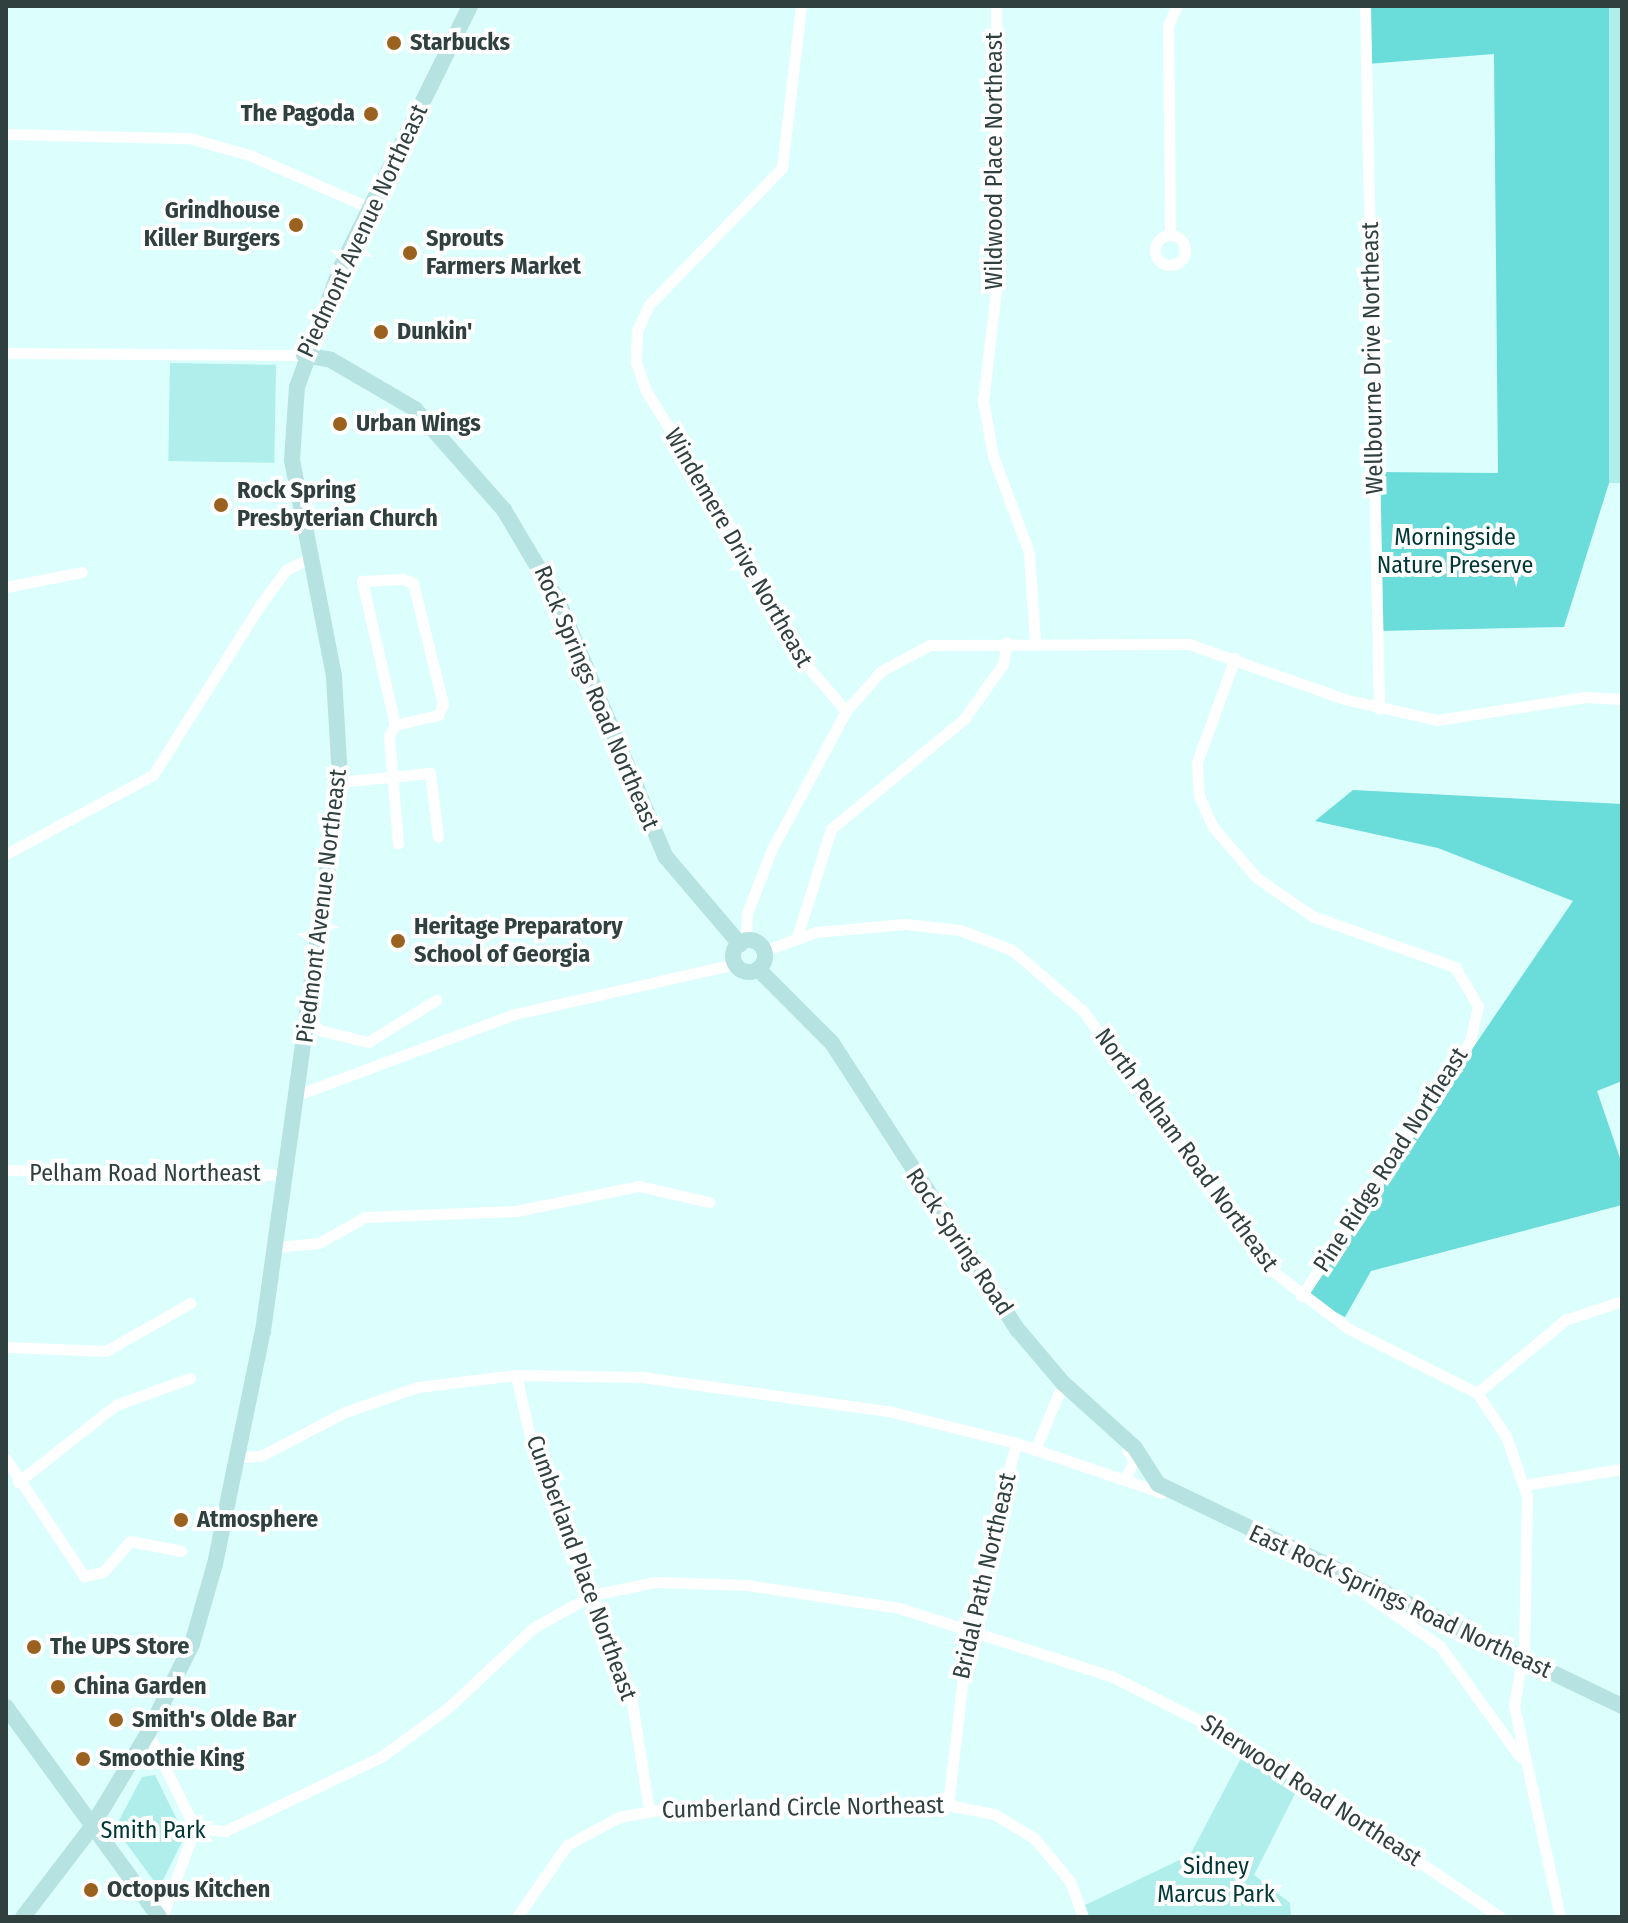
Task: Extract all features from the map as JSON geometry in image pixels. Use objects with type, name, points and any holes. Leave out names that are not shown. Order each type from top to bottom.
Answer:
[{"type":"main road","name":"Piedmont Avenue Northeast","points":[[23,1917],[91,1828],[148,1733],[205,1603],[239,1457],[275,1247],[340,782],[334,676],[308,559],[292,460],[304,355],[370,208],[470,6]]},
{"type":"main road","name":"Rock Springs Road Northeast","points":[[304,355],[331,360],[415,409],[504,510],[558,601],[665,856],[743,942]]},
{"type":"main road","points":[[743,942],[763,951],[758,969],[735,964],[743,942]]},
{"type":"main road","name":"Rock Spring Road","points":[[758,969],[832,1043],[958,1245],[1063,1383],[1177,1499]]},
{"type":"main road","name":"East Rock Springs Road Northeast","points":[[1177,1499],[1622,1706]]},
{"type":"main road","points":[[6,1707],[91,1828],[161,1917]]},
{"type":"street","name":"Windemere Drive Northeast","points":[[801,6],[782,168],[649,305],[637,331],[636,363],[646,391],[747,553],[790,646],[846,711]]},
{"type":"street","name":"Wildwood Place Northeast","points":[[996,6],[999,265],[983,401],[993,456],[1029,553],[1035,642]]},
{"type":"street","points":[[1170,235],[1168,25],[1177,6]]},
{"type":"street","name":"Wellbourne Drive Northeast","points":[[1365,6],[1379,709]]},
{"type":"street","points":[[6,134],[189,138],[252,156],[370,208]]},
{"type":"street","name":"Rock Springs Road Northeast","points":[[6,353],[304,355]]},
{"type":"street","points":[[6,854],[153,775],[260,605],[286,570],[308,559]]},
{"type":"street","points":[[6,587],[82,572]]},
{"type":"street","points":[[395,725],[442,710],[436,669],[413,583],[362,581],[395,725],[392,777],[398,844]]},
{"type":"street","points":[[797,937],[831,829],[964,719],[1003,664],[1007,642]]},
{"type":"street","points":[[743,942],[747,913],[772,849],[846,711],[881,671],[913,651],[1007,642],[1189,644],[1379,709],[1457,720],[1585,697],[1622,699]]},
{"type":"street","name":"Pine Ridge Road Northeast","points":[[1235,658],[1197,762],[1199,796],[1213,827],[1257,878],[1312,916],[1455,967],[1478,1006],[1470,1041],[1301,1296]]},
{"type":"street","points":[[340,782],[430,773],[438,837]]},
{"type":"street","name":"North Pelham Road Northeast","points":[[763,951],[797,937],[863,925],[931,925],[985,938],[1034,964],[1084,1012],[1251,1245],[1301,1296],[1477,1393]]},
{"type":"street","points":[[297,1095],[515,1014],[735,964]]},
{"type":"street","points":[[308,1017],[319,1030],[368,1042],[436,1000]]},
{"type":"street","name":"Pelham Road Northeast","points":[[6,1170],[286,1175]]},
{"type":"street","points":[[275,1247],[319,1243],[365,1217],[516,1211],[639,1186],[709,1202]]},
{"type":"street","points":[[1560,1917],[1514,1706],[1520,1659],[1524,1485],[1477,1393],[1565,1320],[1622,1301]]},
{"type":"street","points":[[6,1347],[106,1351],[190,1303]]},
{"type":"street","points":[[239,1457],[261,1456],[392,1394],[516,1375],[768,1390],[1016,1443],[1125,1478],[1177,1499]]},
{"type":"street","name":"Cumberland Place Northeast","points":[[516,1375],[529,1432],[632,1702],[649,1810]]},
{"type":"street","points":[[18,1482],[116,1405],[190,1378]]},
{"type":"street","points":[[1035,1450],[1063,1383]]},
{"type":"street","points":[[1121,1439],[1134,1461],[1125,1478]]},
{"type":"street","name":"Bridal Path Northeast","points":[[948,1805],[969,1626],[1016,1443]]},
{"type":"street","points":[[6,1459],[18,1482],[84,1576],[103,1572],[130,1541],[181,1551]]},
{"type":"street","points":[[1524,1485],[1622,1469]]},
{"type":"street","points":[[1327,1567],[1440,1646],[1505,1728],[1530,1781]]},
{"type":"street","name":"Sherwood Road Northeast","points":[[195,1828],[225,1831],[381,1757],[449,1707],[533,1628],[592,1595],[655,1582],[747,1585],[869,1601],[969,1626],[1111,1676],[1194,1716],[1302,1780],[1500,1917]]},
{"type":"street","points":[[148,1733],[195,1828],[161,1917]]},
{"type":"street","name":"Cumberland Circle Northeast","points":[[517,1917],[545,1866],[567,1845],[649,1810],[948,1805],[994,1814],[1034,1838],[1070,1881],[1083,1917]]},
{"type":"green space","name":"Morningside Nature Preserve","points":[[1366,6],[1609,6],[1609,483],[1564,627],[1378,631],[1374,472],[1498,473],[1494,54],[1367,64]]},
{"type":"green space","points":[[1609,6],[1622,6],[1622,483],[1609,483]]},
{"type":"green space","points":[[170,363],[276,365],[274,463],[168,461]]},
{"type":"green space","points":[[1353,790],[1622,804],[1622,1081],[1597,1091],[1622,1164],[1622,1205],[1371,1271],[1345,1317],[1304,1296],[1573,901],[1438,848],[1315,821]]},
{"type":"green space","name":"Sidney Marcus Park","points":[[1248,1745],[1302,1780],[1254,1875],[1290,1903],[1291,1917],[1082,1917],[1081,1907],[1190,1855]]},
{"type":"green space","name":"Smith Park","points":[[155,1775],[185,1836],[159,1888],[115,1828],[142,1777]]},
{"type":"place","name":"Starbucks","points":[[394,43]]},
{"type":"place","name":"The Pagoda","points":[[371,114]]},
{"type":"place","name":"Grindhouse Killer Burgers","points":[[296,225]]},
{"type":"place","name":"Sprouts Farmers Market","points":[[410,253]]},
{"type":"place","name":"Dunkin'","points":[[381,332]]},
{"type":"place","name":"Urban Wings","points":[[340,424]]},
{"type":"place","name":"Rock Spring Presbyterian Church","points":[[221,505]]},
{"type":"place","name":"Heritage Preparatory School of Georgia","points":[[398,941]]},
{"type":"place","name":"Atmosphere","points":[[181,1520]]},
{"type":"place","name":"The UPS Store","points":[[34,1647]]},
{"type":"place","name":"China Garden","points":[[58,1687]]},
{"type":"place","name":"Smith's Olde Bar","points":[[116,1720]]},
{"type":"place","name":"Smoothie King","points":[[83,1759]]},
{"type":"place","name":"Octopus Kitchen","points":[[91,1890]]}]
